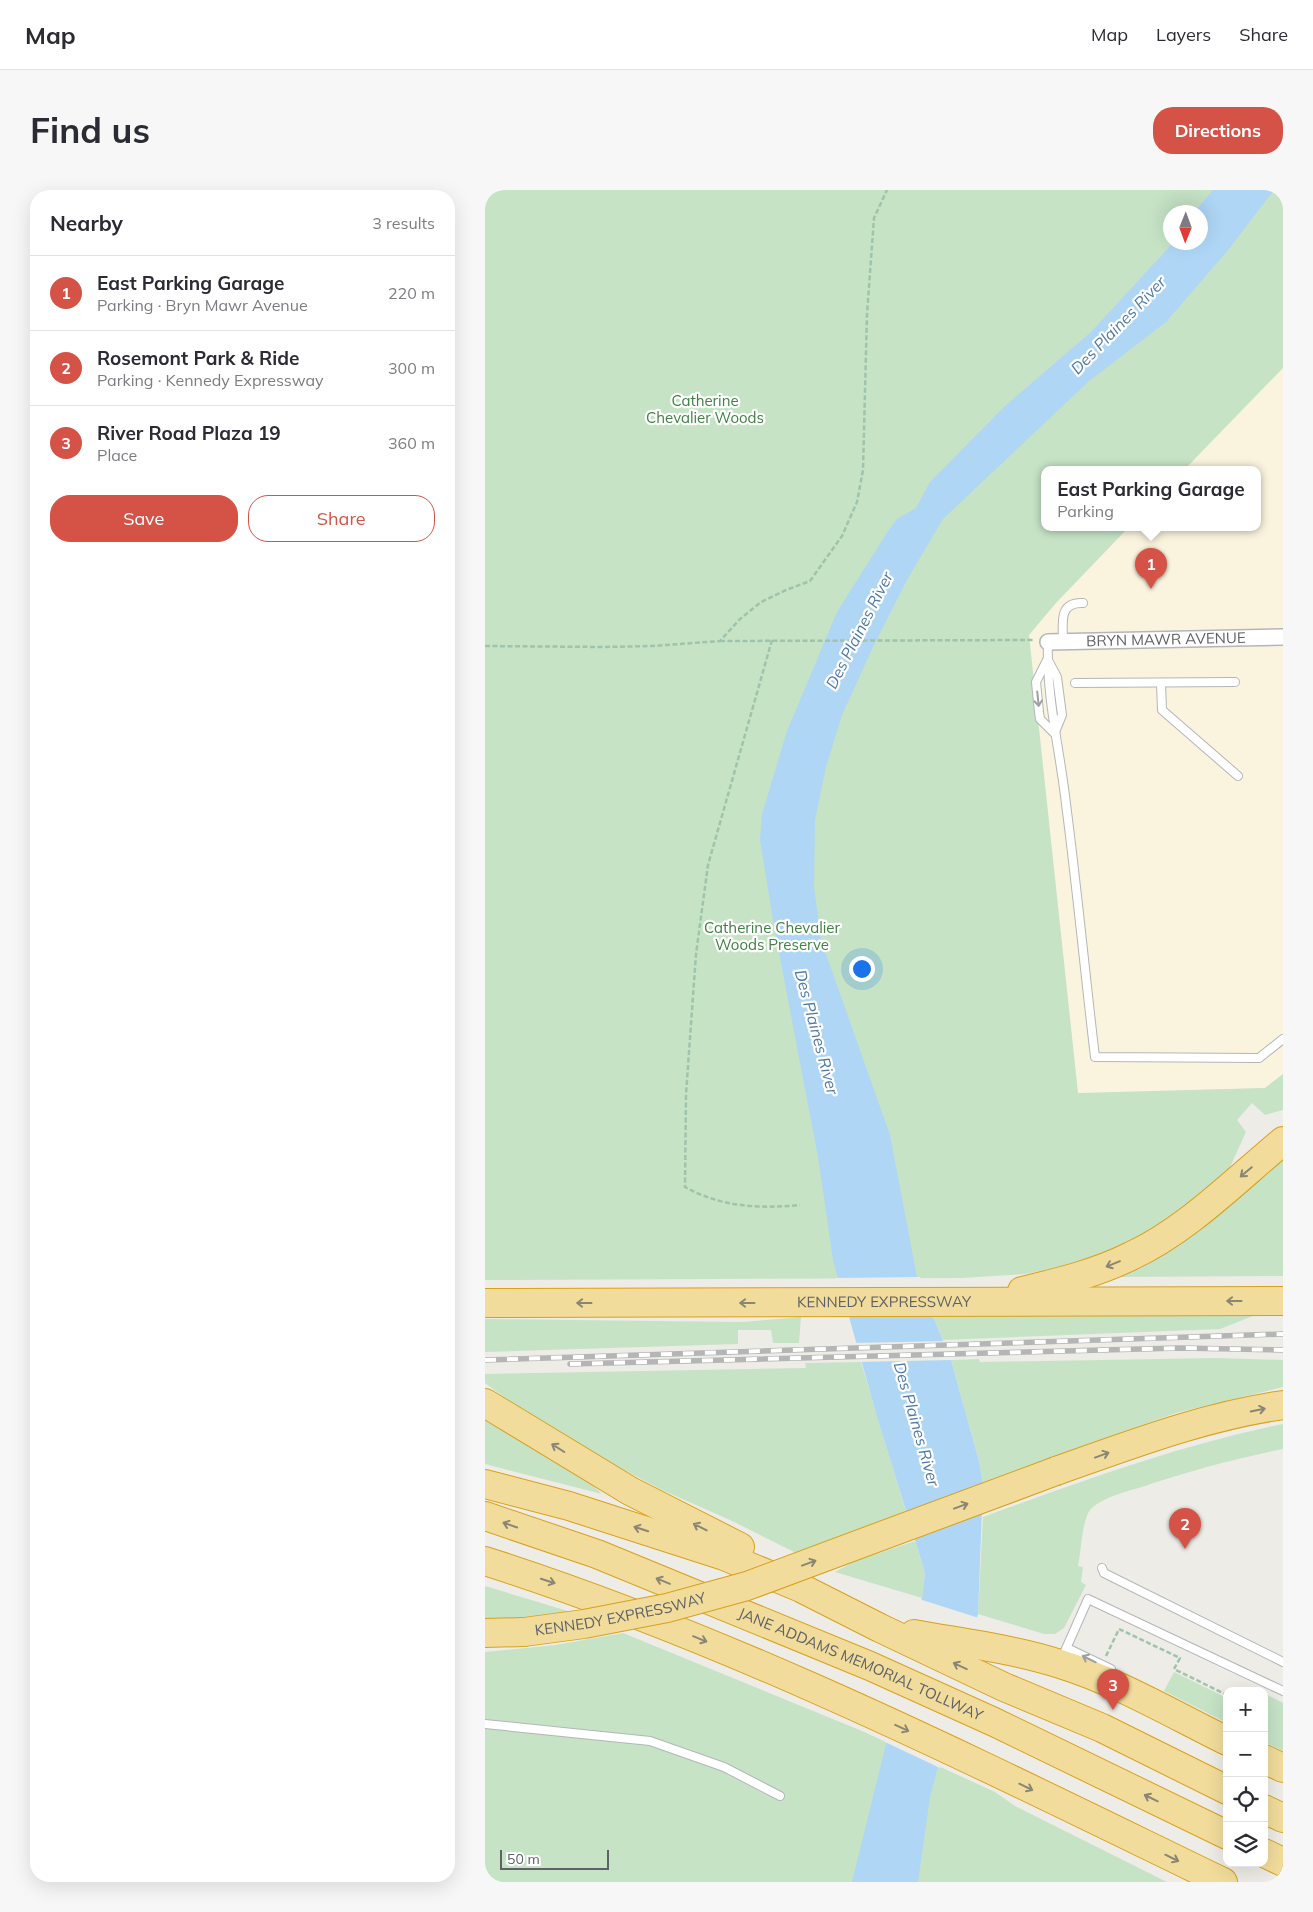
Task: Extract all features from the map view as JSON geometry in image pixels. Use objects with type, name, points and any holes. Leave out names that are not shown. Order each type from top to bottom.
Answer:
[{"type":"highway","points":[[968,1302],[1069,1280],[1132,1256],[1162,1238],[1199,1211],[1283,1140]]},
{"type":"highway","name":"KENNEDY EXPRESSWAY","points":[[485,1303],[795,1304],[1283,1301]]},
{"type":"highway","points":[[486,1403],[630,1491],[748,1551],[801,1588]]},
{"type":"highway","name":"KENNEDY EXPRESSWAY","points":[[485,1633],[524,1632],[584,1624],[667,1608],[747,1586],[1154,1436],[1217,1419],[1283,1405]]},
{"type":"highway","points":[[485,1484],[569,1506],[724,1556],[801,1588],[1004,1687],[1102,1728],[1223,1788]]},
{"type":"highway","name":"JANE ADDAMS MEMORIAL TOLLWAY","points":[[485,1516],[597,1554],[870,1666],[994,1722],[1223,1833]]},
{"type":"highway","points":[[485,1560],[560,1585],[701,1640],[858,1708],[983,1765],[1223,1882]]},
{"type":"highway","points":[[880,1628],[1015,1652],[1063,1656],[1096,1677],[1223,1739]]},
{"type":"highway","points":[[1042,1704],[1081,1730],[1223,1800]]},
{"type":"highway","points":[[1268,1811],[1283,1818]]},
{"type":"highway","points":[[1268,1822],[1283,1830]]},
{"type":"highway","points":[[1268,1855],[1283,1862]]},
{"type":"street","name":"BRYN MAWR AVENUE","points":[[1055,642],[1283,637]]},
{"type":"lane","points":[[1055,734],[1040,719],[1036,682],[1055,642],[1064,610],[1068,605],[1075,602],[1083,603]]},
{"type":"lane","points":[[1047,660],[1057,677],[1062,715],[1055,734],[1066,802],[1095,1057],[1259,1058],[1283,1039]]},
{"type":"lane","points":[[1075,682],[1235,682]]},
{"type":"lane","points":[[1161,683],[1162,710],[1238,776]]},
{"type":"lane","points":[[1102,1568],[1104,1573],[1283,1662]]},
{"type":"lane","points":[[1116,1671],[1102,1664],[1063,1656],[1088,1598],[1283,1691]]},
{"type":"lane","points":[[485,1724],[650,1741],[725,1767],[780,1796]]},
{"type":"lane","points":[[1273,1760],[1283,1762]]},
{"type":"path","points":[[720,641],[740,619],[761,602],[811,581],[842,536],[857,502],[863,470],[867,314],[874,218],[887,190]]},
{"type":"path","points":[[772,640],[708,865],[697,954],[687,1085],[685,1187],[698,1194],[727,1203],[750,1207],[800,1204]]},
{"type":"path","points":[[485,646],[623,647],[772,640],[1028,640]]},
{"type":"path","points":[[1102,1664],[1119,1629],[1180,1658],[1174,1670],[1223,1693]]},
{"type":"shaded area","points":[[1283,363],[1283,1074],[1265,1088],[1078,1094],[1029,635],[1015,635],[1118,531],[1261,531],[1261,466],[1181,466]]},
{"type":"green space","name":"Catherine Chevalier Woods Preserve","points":[[485,190],[1283,190],[1283,368],[1188,466],[1041,466],[1041,531],[1125,531],[1056,603],[1029,635],[1078,1093],[1265,1088],[1283,1074],[1283,1110],[1265,1115],[1252,1103],[1237,1120],[1246,1132],[1226,1176],[1153,1230],[1108,1253],[1066,1266],[1025,1274],[961,1278],[485,1280]]},
{"type":"green space","points":[[1283,1158],[1283,1276],[1121,1277],[1119,1274],[1163,1252],[1235,1201]]},
{"type":"green space","points":[[933,1316],[1253,1316],[1220,1329],[943,1340]]},
{"type":"green space","points":[[801,1317],[799,1343],[773,1343],[771,1330],[738,1330],[738,1344],[485,1352],[485,1319],[742,1322]]},
{"type":"green space","points":[[1216,1358],[1283,1360],[1283,1387],[1176,1413],[983,1484],[979,1461],[951,1360],[979,1359],[980,1362]]},
{"type":"green space","points":[[861,1362],[906,1512],[796,1553],[730,1520],[662,1490],[613,1464],[512,1403],[485,1383],[485,1374],[806,1368],[805,1363]]},
{"type":"green space","points":[[485,1418],[544,1456],[584,1477],[602,1494],[485,1464]]},
{"type":"green space","points":[[1283,1424],[1283,1449],[1177,1476],[1115,1496],[1100,1502],[1090,1510],[1085,1521],[1078,1566],[1083,1567],[1081,1582],[1086,1585],[1064,1628],[1055,1634],[1044,1634],[978,1614],[983,1517],[1094,1477],[1169,1453]]},
{"type":"green space","points":[[915,1541],[925,1573],[922,1598],[835,1572],[853,1562]]},
{"type":"green space","points":[[485,1586],[571,1612],[485,1622]]},
{"type":"green space","points":[[623,1633],[862,1731],[995,1792],[1015,1806],[1167,1882],[485,1882],[485,1652],[555,1645]]},
{"type":"green space","points":[[1174,1672],[1223,1696],[1223,1721],[1164,1691]]},
{"type":"green space","points":[[1268,1695],[1283,1703],[1283,1751],[1268,1744]]},
{"type":"water","name":"Des Plaines River","points":[[1213,190],[1274,190],[1229,249],[1166,322],[1088,382],[943,519],[908,578],[873,647],[842,715],[826,767],[815,820],[814,887],[821,940],[890,1135],[917,1277],[951,1360],[979,1461],[983,1484],[978,1614],[930,1797],[918,1882],[852,1882],[922,1598],[925,1573],[876,1413],[833,1260],[818,1157],[774,926],[760,840],[762,814],[787,731],[837,612],[888,531],[897,519],[916,508],[930,482],[1005,406],[1091,332],[1167,250],[1208,250],[1208,205],[1200,205]]},
{"type":"pier","points":[[920,1277],[936,1316],[846,1316],[835,1278]]},
{"type":"pier","points":[[946,1341],[953,1360],[858,1362],[853,1343]]},
{"type":"pier","points":[[919,1599],[979,1618],[940,1768],[885,1742]]},
{"type":"railway","points":[[485,1360],[1283,1334]]},
{"type":"railway","points":[[570,1364],[1180,1348],[1283,1350]]},
{"type":"place","name":"East Parking Garage","points":[[1151,589]]},
{"type":"place","name":"Rosemont Park & Ride","points":[[1185,1549]]},
{"type":"place","name":"River Road Plaza 19","points":[[1113,1710]]},
{"type":"park label","name":"Catherine Chevalier Woods","points":[[705,410]]}]
